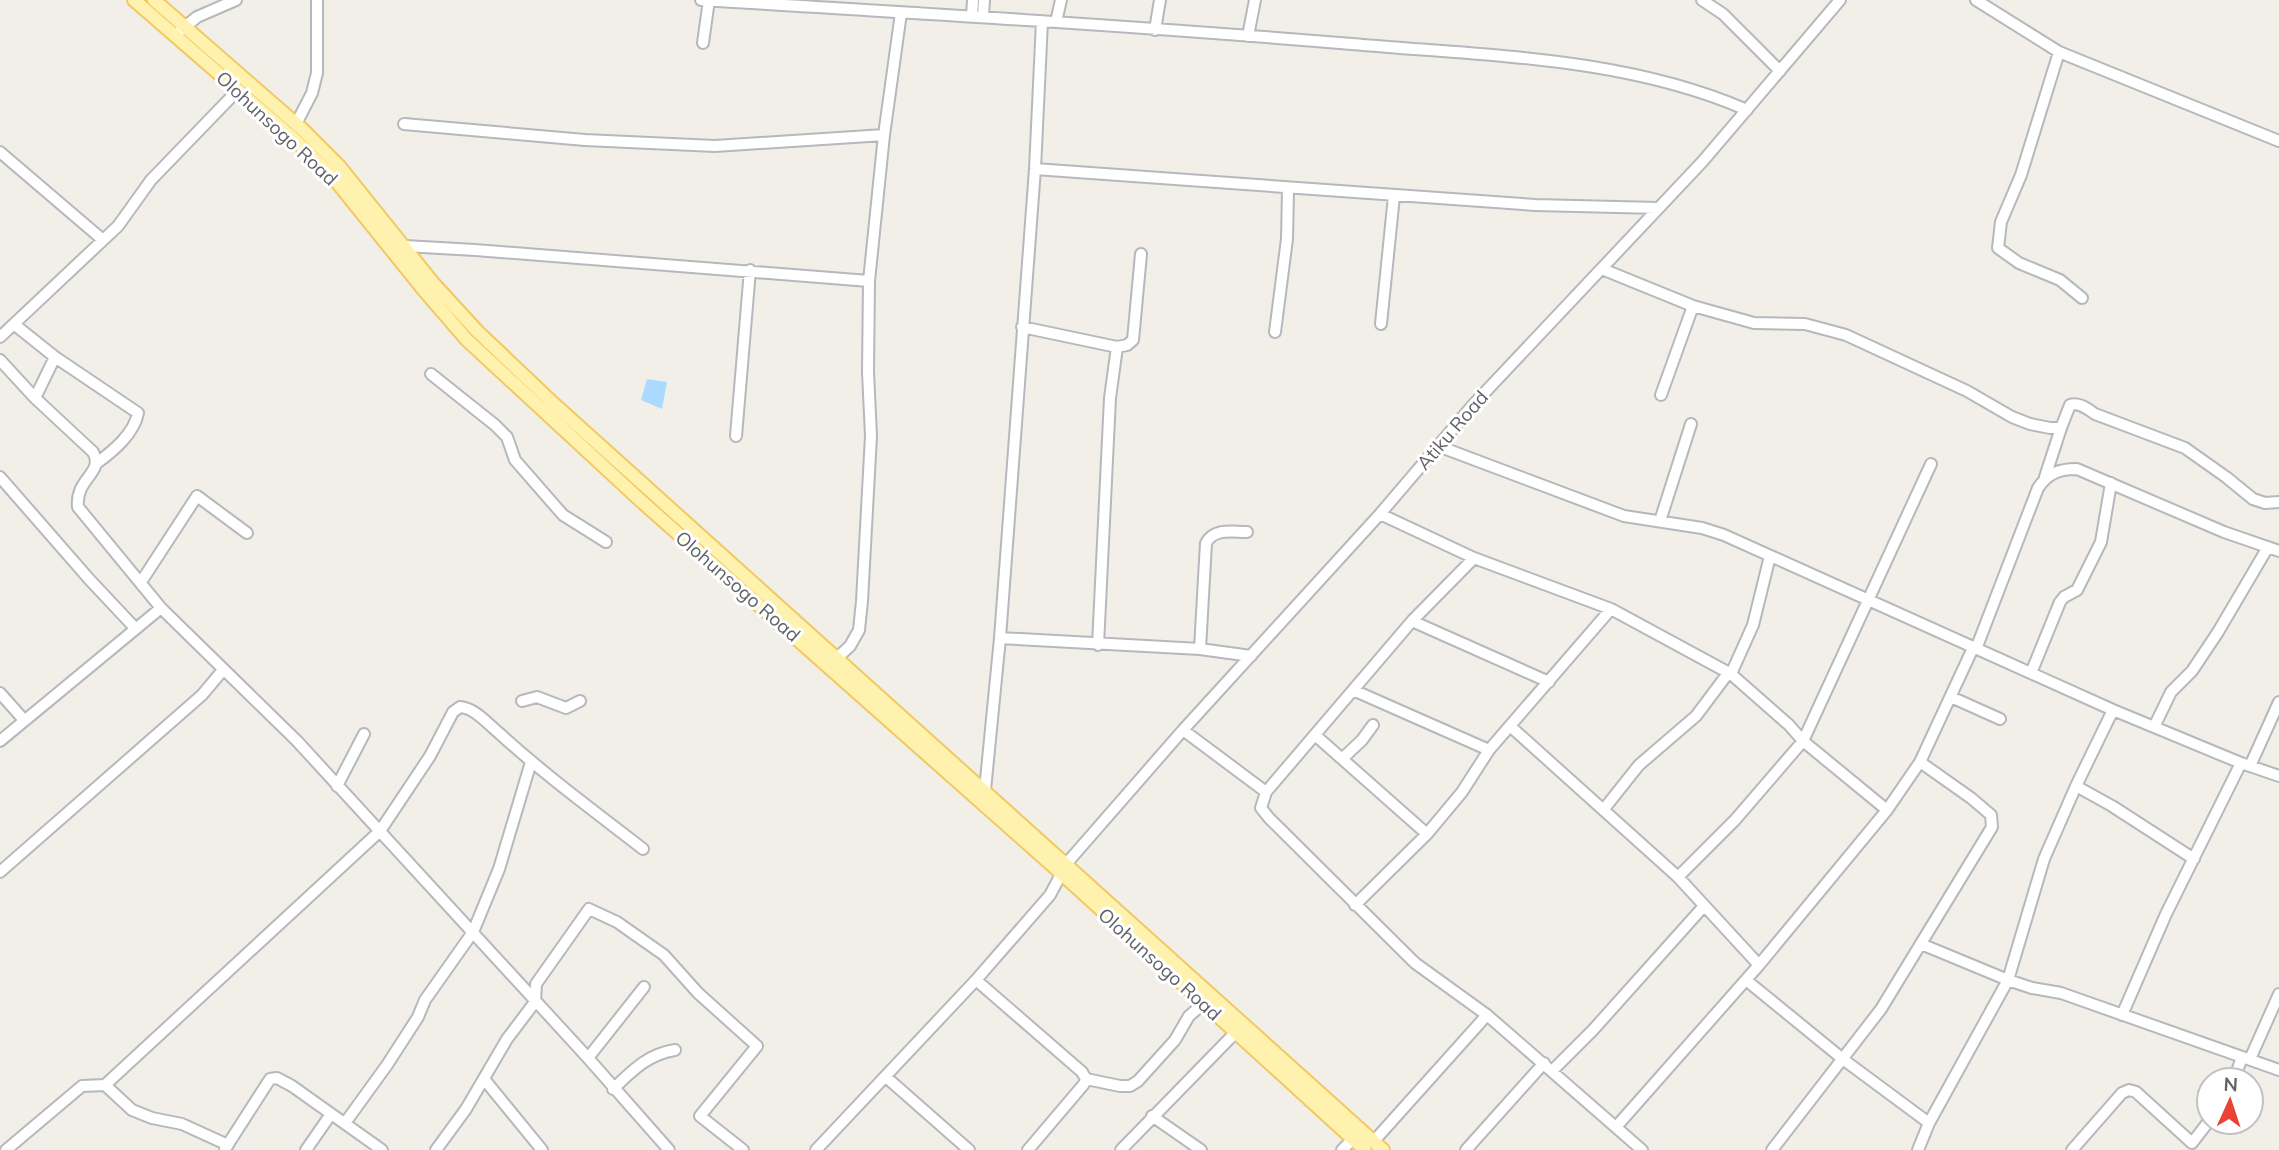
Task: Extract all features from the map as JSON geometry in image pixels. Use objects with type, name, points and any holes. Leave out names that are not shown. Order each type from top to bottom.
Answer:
[{"type":"main road","name":"Olohunsogo Road","points":[[134,0],[180,31],[296,124],[339,166],[433,283],[551,409],[650,509],[1064,868],[1374,1147]]},
{"type":"main road","name":"Olohunsogo Road","points":[[154,0],[180,31],[238,90],[332,176],[467,340],[551,409],[838,657],[985,790],[1235,1033],[1353,1139],[1374,1147]]},
{"type":"street","points":[[180,31],[197,17],[236,0]]},
{"type":"street","points":[[296,124],[312,93],[317,73],[317,0]]},
{"type":"street","points":[[701,0],[827,4],[901,13],[977,16],[1497,55],[1664,80],[1718,97],[1747,110]]},
{"type":"street","points":[[703,43],[709,0]]},
{"type":"street","points":[[973,0],[977,16]]},
{"type":"street","points":[[977,16],[984,0]]},
{"type":"street","points":[[1056,22],[1061,0]]},
{"type":"street","points":[[1155,30],[1160,0]]},
{"type":"street","points":[[1248,36],[1255,0]]},
{"type":"street","points":[[1702,0],[1723,14],[1780,71]]},
{"type":"street","name":"Atiku Road","points":[[821,1148],[976,980],[1050,895],[1064,868],[1183,730],[1380,513],[1473,405],[1747,110],[1840,0]]},
{"type":"street","points":[[1976,0],[2059,52],[2279,141]]},
{"type":"street","points":[[838,657],[850,646],[859,630],[862,601],[871,436],[868,372],[869,281],[884,135],[901,13]]},
{"type":"street","points":[[985,790],[1000,638],[1035,169],[1042,22]]},
{"type":"street","points":[[2059,52],[2021,174],[2001,222],[1998,248],[2019,263],[2060,280],[2082,298]]},
{"type":"street","points":[[0,338],[118,226],[151,180],[238,90]]},
{"type":"street","points":[[404,124],[584,140],[715,146],[884,135]]},
{"type":"street","points":[[0,152],[103,240]]},
{"type":"street","points":[[1035,169],[1535,205],[1658,208]]},
{"type":"street","points":[[1275,332],[1287,239],[1288,189]]},
{"type":"street","points":[[1381,324],[1394,196]]},
{"type":"street","points":[[405,246],[869,281]]},
{"type":"street","points":[[1022,327],[1117,347],[1127,345],[1133,340],[1141,254]]},
{"type":"street","points":[[1601,269],[1693,306],[1754,323],[1805,324],[1846,335],[1947,381],[2012,417],[2031,424],[2061,428]]},
{"type":"street","points":[[736,436],[750,271]]},
{"type":"street","points":[[1661,395],[1693,306]]},
{"type":"street","points":[[15,325],[55,357],[138,413],[137,419],[116,449],[97,463]]},
{"type":"street","points":[[1098,645],[1110,398],[1117,347]]},
{"type":"street","points":[[35,398],[55,357]]},
{"type":"street","points":[[0,360],[35,398],[93,452],[97,467],[80,486],[78,508],[161,608],[297,741],[669,1150]]},
{"type":"street","points":[[431,374],[507,437],[515,460],[563,515],[606,542]]},
{"type":"street","points":[[1616,1127],[1759,965],[1887,810],[1920,762],[1975,649],[2038,488],[2045,477],[2070,405],[2082,406],[2095,414],[2185,448],[2253,499],[2265,503],[2279,502]]},
{"type":"street","points":[[1660,522],[1691,424]]},
{"type":"street","points":[[1438,446],[1623,516],[1713,531],[2113,710],[2245,765],[2279,776]]},
{"type":"street","points":[[1678,877],[1735,820],[1802,741],[1931,464]]},
{"type":"street","points":[[2045,477],[2066,469],[2077,469],[2224,532],[2274,549],[2192,671],[2171,692],[2154,726]]},
{"type":"street","points":[[0,477],[135,628]]},
{"type":"street","points":[[2031,673],[2060,602],[2077,590],[2101,542],[2111,483]]},
{"type":"street","points":[[141,582],[197,496],[247,533]]},
{"type":"street","points":[[1380,513],[1474,558],[1611,609],[1730,673],[1802,741],[1887,810]]},
{"type":"street","points":[[1200,649],[1206,543],[1210,536],[1218,532],[1247,532]]},
{"type":"street","points":[[1604,809],[1639,765],[1696,716],[1730,673],[1753,625],[1770,556]]},
{"type":"street","points":[[1474,558],[1412,621],[1266,792],[1261,808],[1415,963],[1487,1015],[1642,1150]]},
{"type":"street","points":[[0,741],[161,608]]},
{"type":"street","points":[[1355,905],[1427,834],[1462,792],[1489,750],[1611,609]]},
{"type":"street","points":[[1412,621],[1549,682]]},
{"type":"street","points":[[1000,638],[1200,649],[1251,656]]},
{"type":"street","points":[[0,872],[202,695],[223,670]]},
{"type":"street","points":[[1353,690],[1489,750]]},
{"type":"street","points":[[0,693],[24,720]]},
{"type":"street","points":[[522,701],[537,697],[566,708],[580,701]]},
{"type":"street","points":[[1951,697],[2000,719]]},
{"type":"street","points":[[2122,1015],[2165,914],[2279,702]]},
{"type":"street","points":[[6,1150],[82,1086],[105,1085],[380,831],[430,756],[453,712],[460,706],[467,707],[484,720],[531,762],[643,849]]},
{"type":"street","points":[[1918,1150],[1929,1123],[2008,980],[2043,859],[2113,710]]},
{"type":"street","points":[[1343,758],[1373,725]]},
{"type":"street","points":[[1510,726],[1678,877],[1759,965]]},
{"type":"street","points":[[1183,730],[1266,792]]},
{"type":"street","points":[[337,786],[365,734]]},
{"type":"street","points":[[1315,735],[1427,834]]},
{"type":"street","points":[[345,1123],[394,1054],[418,1017],[425,1000],[473,932],[499,869],[531,762]]},
{"type":"street","points":[[1772,1150],[1881,1009],[1992,827],[1991,815],[1920,762]]},
{"type":"street","points":[[2076,786],[2194,859]]},
{"type":"street","points":[[1466,1150],[1548,1067],[1593,1030],[1704,906]]},
{"type":"street","points":[[436,1150],[467,1109],[507,1039],[535,1002],[536,985],[589,909],[617,922],[664,955],[698,993],[757,1046],[700,1116],[743,1150]]},
{"type":"street","points":[[1921,944],[2008,980],[2061,993],[2279,1070]]},
{"type":"street","points":[[1746,979],[1843,1060],[1929,1123]]},
{"type":"street","points":[[976,980],[1082,1072],[1086,1079],[1120,1086],[1130,1086],[1138,1081],[1175,1040],[1189,1016],[1204,1003]]},
{"type":"street","points":[[588,1058],[644,987]]},
{"type":"street","points":[[2242,1066],[2279,994]]},
{"type":"street","points":[[1374,1147],[1487,1015]]},
{"type":"street","points":[[1121,1150],[1235,1033]]},
{"type":"street","points":[[613,1088],[644,1061],[656,1054],[675,1050]]},
{"type":"street","points":[[886,1077],[969,1150]]},
{"type":"street","points":[[105,1085],[132,1110],[152,1118],[182,1124],[226,1148],[270,1079],[277,1078],[382,1150]]},
{"type":"street","points":[[1028,1150],[1086,1079]]},
{"type":"street","points":[[484,1080],[542,1150]]},
{"type":"street","points":[[2072,1150],[2122,1093],[2129,1090],[2136,1092],[2197,1147]]},
{"type":"street","points":[[306,1150],[331,1114]]},
{"type":"street","points":[[1152,1116],[1200,1150]]},
{"type":"street","points":[[1342,1150],[1353,1139]]},
{"type":"water","points":[[647,379],[667,382],[662,409],[641,400]]}]
